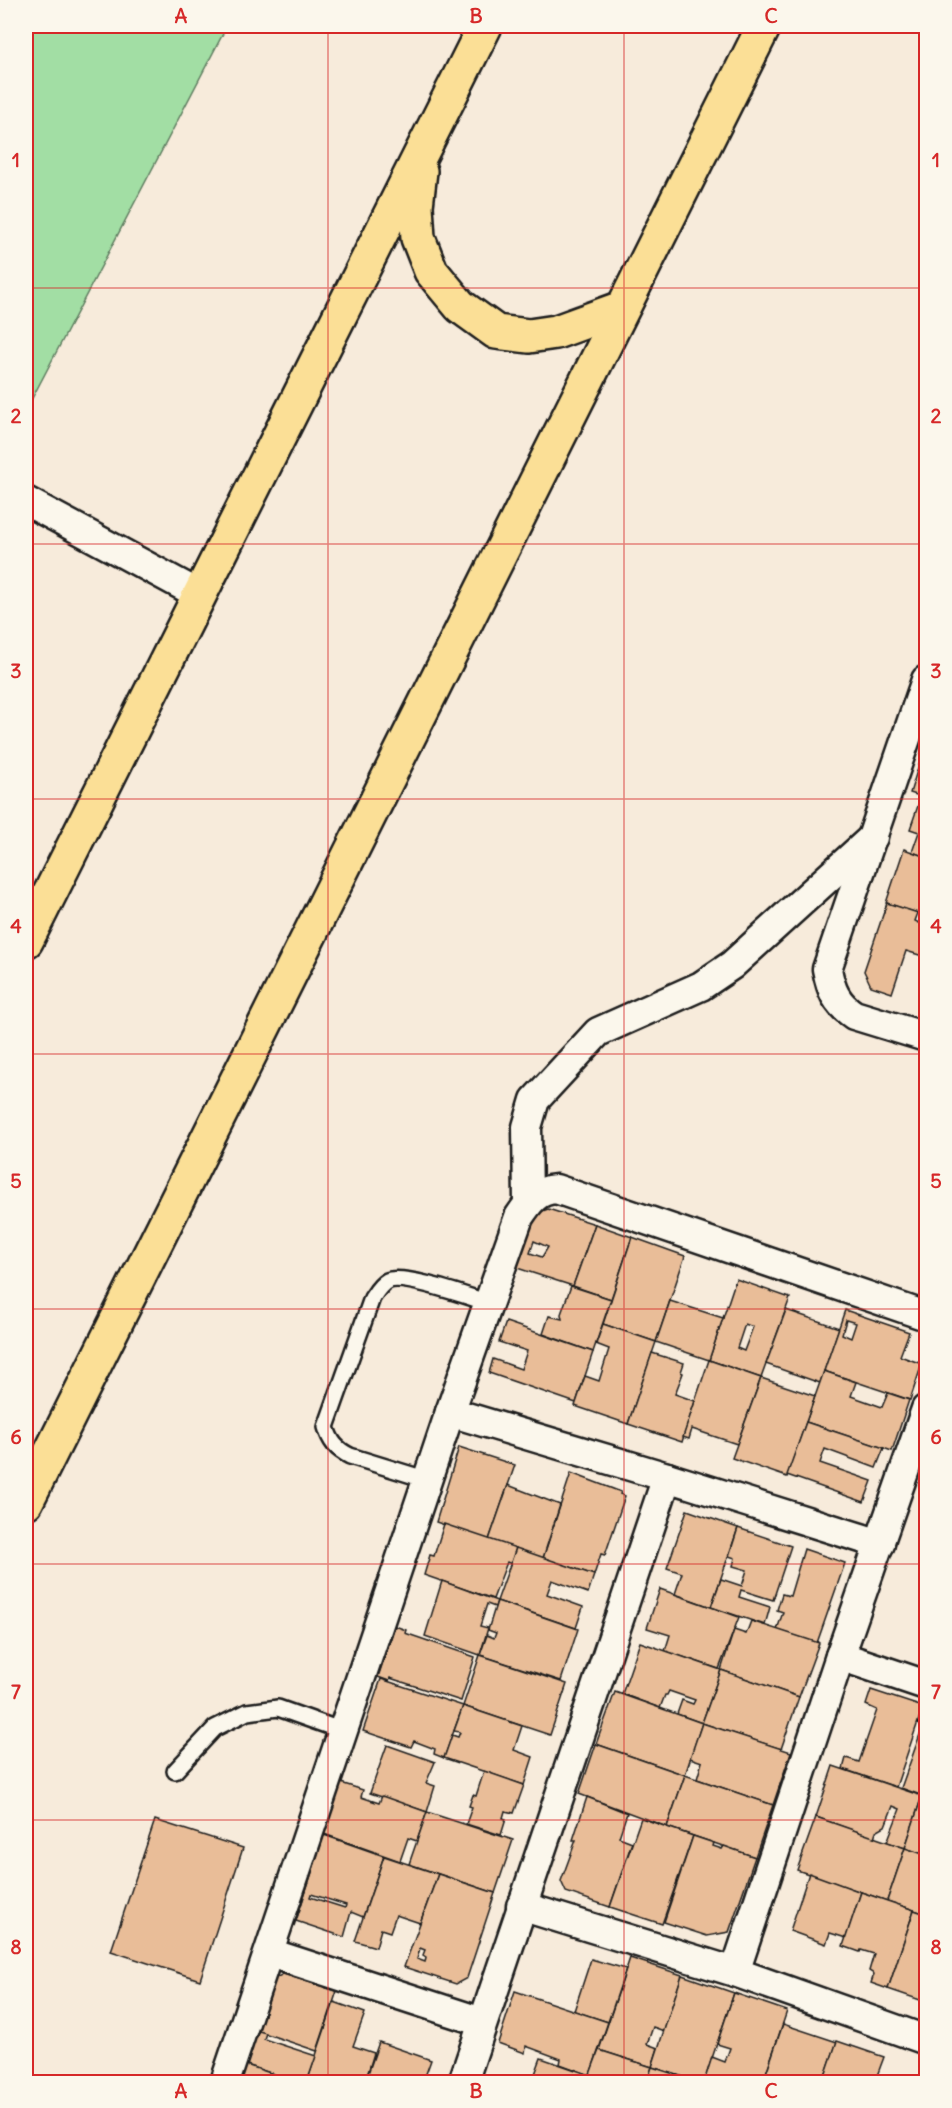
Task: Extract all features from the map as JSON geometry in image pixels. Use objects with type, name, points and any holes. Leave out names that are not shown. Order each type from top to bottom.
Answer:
[{"type":"highway","points":[[26,940],[484,26]]},
{"type":"highway","points":[[26,1502],[764,26]]},
{"type":"highway","points":[[423,151],[416,206],[418,238],[431,271],[460,306],[496,332],[529,336],[556,332],[622,308]]},
{"type":"street","points":[[26,501],[200,595]]},
{"type":"street","points":[[927,680],[827,969],[830,987],[836,1000],[854,1015],[927,1037]]},
{"type":"street","points":[[528,1203],[526,1127],[535,1100],[598,1032],[701,986],[732,965],[873,837]]},
{"type":"street","points":[[225,2082],[450,1412],[519,1217],[528,1203],[546,1190],[555,1189],[927,1316]]},
{"type":"street","points":[[450,1412],[880,1544]]},
{"type":"street","points":[[735,1972],[840,1656],[924,1423]]},
{"type":"street","points":[[463,2082],[667,1477]]},
{"type":"street","points":[[840,1656],[927,1685]]},
{"type":"street","points":[[521,1906],[735,1972],[927,2040]]},
{"type":"street","points":[[270,1953],[482,2022]]},
{"type":"lane","points":[[428,1480],[340,1451],[329,1439],[326,1427],[372,1298],[379,1287],[389,1280],[407,1279],[489,1303]]},
{"type":"lane","points":[[175,1771],[215,1728],[247,1712],[278,1708],[344,1731]]},
{"type":"green space","points":[[26,26],[227,26],[26,410]]},
{"type":"building","points":[[926,742],[926,798],[910,793]]},
{"type":"building","points":[[921,797],[926,798],[926,857],[912,852],[919,832],[910,829]]},
{"type":"building","points":[[904,849],[926,857],[926,916],[886,903]]},
{"type":"building","points":[[887,903],[918,913],[915,921],[919,923],[922,915],[926,916],[926,957],[906,951],[892,993],[871,986],[864,971]]},
{"type":"building","points":[[926,956],[926,975],[921,973]]},
{"type":"building","points":[[548,1209],[595,1224],[573,1286],[514,1267],[532,1215]],"holes":[[[534,1241],[548,1247],[542,1257],[530,1253]]]},
{"type":"building","points":[[595,1224],[632,1237],[611,1299],[573,1286]]},
{"type":"building","points":[[632,1237],[685,1256],[656,1342],[603,1324]]},
{"type":"building","points":[[736,1279],[790,1298],[761,1378],[709,1360]],"holes":[[[745,1324],[753,1327],[744,1351],[737,1348]]]},
{"type":"building","points":[[571,1286],[611,1299],[593,1352],[543,1334],[549,1316],[562,1319],[561,1314]]},
{"type":"building","points":[[670,1301],[723,1318],[709,1360],[656,1342]]},
{"type":"building","points":[[786,1310],[839,1328],[820,1383],[766,1364]]},
{"type":"building","points":[[845,1310],[909,1332],[900,1356],[922,1364],[910,1400],[824,1371]],"holes":[[[846,1320],[856,1323],[851,1338],[842,1334]]]},
{"type":"building","points":[[506,1322],[593,1352],[576,1403],[489,1373],[493,1359],[521,1369],[527,1351],[499,1342]]},
{"type":"building","points":[[603,1324],[656,1342],[628,1424],[575,1406],[585,1376],[599,1381],[609,1349],[596,1344]]},
{"type":"building","points":[[652,1353],[684,1363],[681,1372],[683,1373],[675,1394],[695,1401],[682,1442],[628,1424]]},
{"type":"building","points":[[709,1360],[761,1378],[737,1444],[692,1429],[689,1439],[683,1437]]},
{"type":"building","points":[[824,1371],[856,1382],[851,1396],[882,1407],[888,1393],[909,1400],[892,1451],[806,1422]]},
{"type":"building","points":[[761,1378],[815,1396],[787,1477],[732,1458]]},
{"type":"building","points":[[806,1422],[884,1448],[876,1468],[825,1449],[820,1463],[872,1481],[864,1502],[787,1475]]},
{"type":"building","points":[[459,1447],[515,1465],[489,1540],[436,1522]]},
{"type":"building","points":[[571,1473],[621,1492],[620,1494],[625,1496],[605,1555],[601,1554],[594,1575],[543,1558]]},
{"type":"building","points":[[508,1485],[560,1505],[543,1558],[489,1540]]},
{"type":"building","points":[[926,1496],[926,1521],[919,1519]]},
{"type":"building","points":[[687,1510],[738,1528],[711,1607],[675,1594],[682,1573],[667,1568]]},
{"type":"building","points":[[444,1524],[516,1548],[511,1564],[507,1562],[493,1599],[424,1575],[430,1555],[434,1556]]},
{"type":"building","points":[[926,1526],[926,1548],[920,1545]]},
{"type":"building","points":[[738,1528],[791,1546],[773,1600],[741,1590],[739,1597],[770,1607],[765,1625],[711,1607],[721,1579],[742,1586],[747,1570],[733,1566],[735,1558],[729,1556]]},
{"type":"building","points":[[516,1548],[594,1575],[588,1593],[552,1580],[547,1594],[583,1607],[576,1628],[497,1601]]},
{"type":"building","points":[[804,1549],[845,1563],[817,1643],[777,1630],[783,1612],[777,1610],[782,1594],[790,1596]]},
{"type":"building","points":[[442,1581],[497,1601],[495,1607],[487,1604],[480,1626],[488,1628],[480,1655],[425,1636]]},
{"type":"building","points":[[660,1589],[739,1617],[719,1669],[665,1651],[670,1635],[647,1628]]},
{"type":"building","points":[[497,1601],[578,1629],[561,1681],[480,1655],[487,1635],[494,1638],[496,1633],[488,1630]]},
{"type":"building","points":[[926,1615],[926,1639],[920,1636]]},
{"type":"building","points":[[751,1621],[819,1643],[799,1697],[721,1670],[734,1630],[746,1634]]},
{"type":"building","points":[[395,1626],[406,1630],[405,1633],[475,1657],[461,1701],[390,1678],[389,1681],[378,1677]]},
{"type":"building","points":[[640,1642],[721,1670],[702,1723],[677,1714],[682,1700],[693,1704],[695,1700],[669,1691],[660,1708],[622,1694]]},
{"type":"building","points":[[480,1655],[567,1684],[550,1735],[463,1706]]},
{"type":"building","points":[[721,1670],[799,1697],[781,1749],[702,1723]]},
{"type":"building","points":[[381,1679],[463,1706],[444,1758],[434,1754],[435,1749],[414,1741],[411,1747],[363,1731]]},
{"type":"building","points":[[871,1690],[923,1707],[896,1787],[843,1769],[846,1758],[859,1762],[877,1710],[866,1705]]},
{"type":"building","points":[[615,1692],[702,1723],[685,1775],[596,1744]]},
{"type":"building","points":[[926,1698],[926,1797],[901,1788],[923,1726],[918,1724]]},
{"type":"building","points":[[463,1706],[522,1726],[514,1750],[533,1757],[524,1785],[444,1758],[452,1735],[458,1737],[460,1732],[454,1731]]},
{"type":"building","points":[[702,1723],[791,1752],[773,1805],[697,1779],[702,1762],[690,1758]]},
{"type":"building","points":[[596,1744],[685,1775],[667,1827],[579,1794]]},
{"type":"building","points":[[387,1745],[435,1762],[426,1783],[435,1786],[427,1812],[370,1793]]},
{"type":"building","points":[[833,1766],[922,1796],[905,1848],[887,1842],[900,1809],[893,1806],[885,1826],[876,1831],[874,1838],[816,1817]]},
{"type":"building","points":[[484,1771],[524,1785],[514,1813],[505,1811],[503,1818],[506,1819],[501,1835],[466,1824],[472,1807],[469,1806],[473,1795],[476,1796]]},
{"type":"building","points":[[685,1775],[773,1805],[755,1857],[667,1827]]},
{"type":"building","points":[[341,1783],[363,1790],[361,1797],[379,1803],[382,1796],[427,1812],[417,1841],[408,1838],[400,1861],[324,1834]]},
{"type":"building","points":[[922,1796],[926,1797],[926,1855],[905,1848]]},
{"type":"building","points":[[587,1797],[627,1813],[619,1837],[632,1842],[610,1907],[566,1892],[561,1881],[576,1840],[573,1840]]},
{"type":"building","points":[[427,1812],[513,1840],[495,1893],[409,1864]]},
{"type":"building","points":[[816,1817],[905,1848],[887,1901],[797,1870]]},
{"type":"building","points":[[641,1818],[693,1836],[662,1924],[610,1907]]},
{"type":"building","points":[[155,1820],[243,1848],[200,1980],[111,1951]]},
{"type":"building","points":[[324,1835],[384,1856],[363,1917],[351,1912],[344,1937],[296,1921]],"holes":[[[311,1894],[346,1905],[345,1908],[310,1897]]]},
{"type":"building","points":[[693,1836],[714,1843],[713,1846],[722,1849],[724,1846],[755,1857],[729,1932],[707,1936],[664,1922]]},
{"type":"building","points":[[905,1848],[926,1855],[926,1914],[887,1901]]},
{"type":"building","points":[[384,1856],[438,1874],[420,1923],[396,1915],[390,1932],[381,1929],[376,1947],[355,1941]]},
{"type":"building","points":[[809,1873],[861,1892],[846,1938],[830,1933],[826,1944],[790,1931]]},
{"type":"building","points":[[438,1874],[495,1893],[467,1978],[456,1984],[404,1967]],"holes":[[[420,1948],[425,1950],[423,1955],[426,1957],[425,1962],[417,1959]]]},
{"type":"building","points":[[861,1892],[914,1910],[888,1989],[871,1983],[874,1974],[869,1971],[874,1954],[843,1946]]},
{"type":"building","points":[[914,1910],[926,1914],[926,2002],[888,1989]]},
{"type":"building","points":[[630,1958],[682,1975],[664,2031],[653,2027],[647,2044],[658,2048],[652,2067],[599,2050]]},
{"type":"building","points":[[591,1959],[626,1969],[608,2022],[574,2011]]},
{"type":"building","points":[[283,1974],[337,1991],[317,2051],[255,2030],[272,1980]]},
{"type":"building","points":[[682,1975],[734,1993],[704,2082],[652,2067]]},
{"type":"building","points":[[515,1991],[608,2022],[590,2075],[560,2064],[561,2059],[526,2046],[525,2053],[498,2043]]},
{"type":"building","points":[[734,1993],[787,2011],[763,2082],[704,2082],[712,2057],[725,2062],[730,2048],[717,2044]]},
{"type":"building","points":[[334,2002],[365,2013],[353,2046],[374,2053],[365,2082],[307,2082]]},
{"type":"building","points":[[783,2024],[837,2042],[823,2082],[763,2082]]},
{"type":"building","points":[[255,2030],[266,2033],[264,2039],[316,2056],[307,2082],[297,2082],[244,2064]]},
{"type":"building","points":[[837,2041],[884,2057],[875,2081],[878,2082],[823,2082]]},
{"type":"building","points":[[379,2042],[431,2060],[423,2082],[365,2082]]},
{"type":"building","points":[[599,2050],[652,2067],[647,2082],[587,2082]]},
{"type":"building","points":[[541,2058],[590,2075],[587,2082],[532,2082]]},
{"type":"building","points":[[243,2064],[297,2082],[236,2082]]},
{"type":"building","points":[[652,2067],[699,2082],[647,2082]]}]
